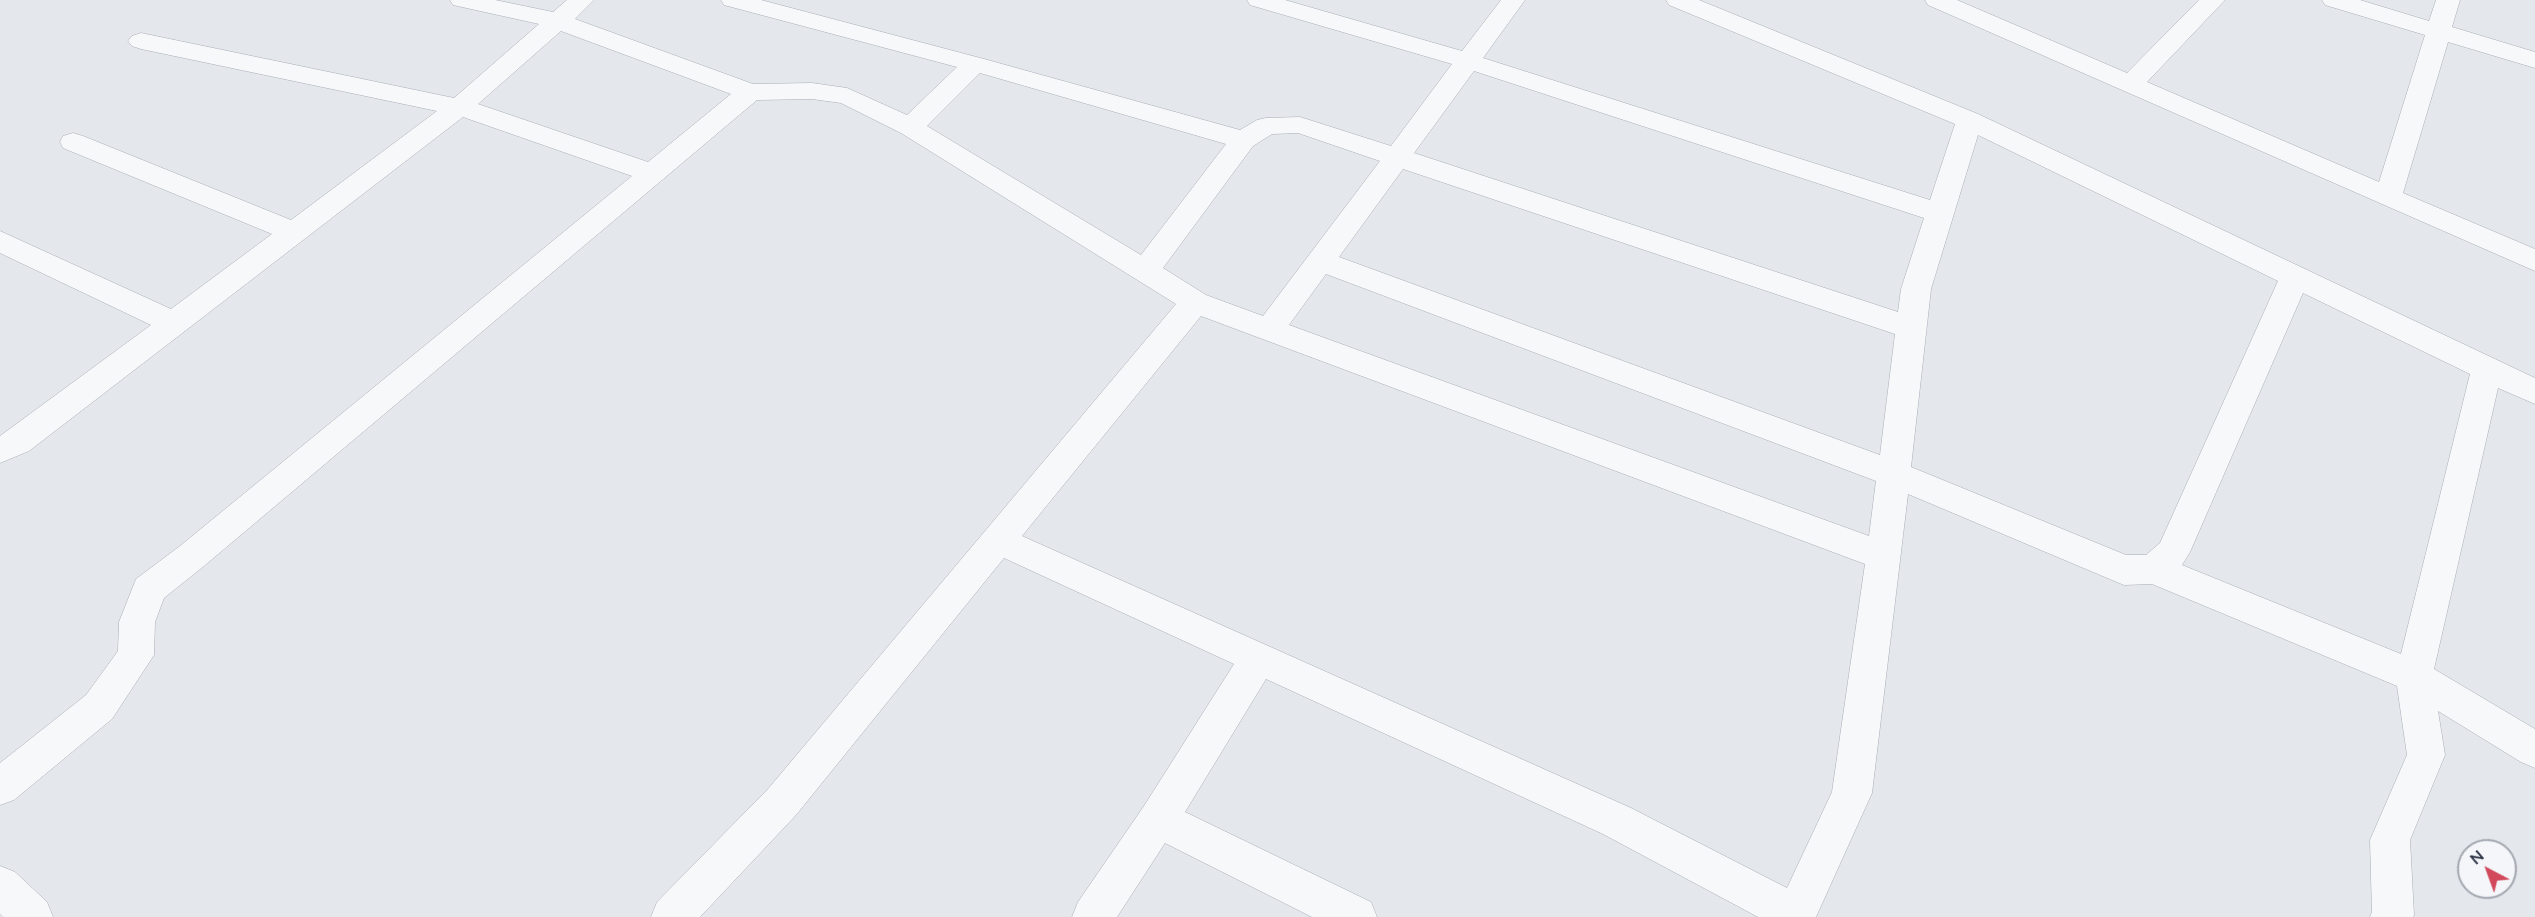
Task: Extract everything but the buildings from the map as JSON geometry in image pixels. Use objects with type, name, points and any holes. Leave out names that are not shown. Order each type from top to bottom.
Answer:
[{"type":"street","points":[[462,0],[558,21],[750,92],[812,91],[847,96],[910,127],[1196,302],[1884,556]]},
{"type":"street","points":[[0,450],[17,442],[459,107],[582,0]]},
{"type":"street","points":[[733,0],[975,64],[1243,140]]},
{"type":"street","points":[[1260,0],[1468,61],[1940,213]]},
{"type":"street","points":[[1270,329],[1513,0]]},
{"type":"street","points":[[1678,0],[1969,120],[2535,392]]},
{"type":"street","points":[[1937,0],[2535,261]]},
{"type":"street","points":[[2131,84],[2213,0]]},
{"type":"street","points":[[2334,0],[2535,60]]},
{"type":"street","points":[[2388,197],[2448,0]]},
{"type":"street","points":[[141,41],[459,107],[652,173]]},
{"type":"street","points":[[910,127],[975,64]]},
{"type":"street","points":[[0,787],[99,707],[136,656],[137,622],[149,590],[202,549],[750,92]]},
{"type":"street","points":[[998,540],[1617,821],[1795,916],[1852,793],[1884,556],[1916,289],[1969,120]]},
{"type":"street","points":[[1145,271],[1243,140],[1266,126],[1300,125],[1911,328]]},
{"type":"street","points":[[73,142],[294,232]]},
{"type":"street","points":[[0,241],[174,323]]},
{"type":"street","points":[[1320,261],[1894,474],[2124,570],[2154,569],[2414,676],[2535,750]]},
{"type":"street","points":[[2154,569],[2173,552],[2295,276]]},
{"type":"street","points":[[672,917],[782,802],[1196,302]]},
{"type":"street","points":[[2391,917],[2393,915],[2390,840],[2426,755],[2414,676],[2487,367]]},
{"type":"street","points":[[1093,917],[1158,819],[1258,659]]},
{"type":"street","points":[[1158,819],[1356,917]]},
{"type":"street","points":[[0,886],[32,917]]}]
